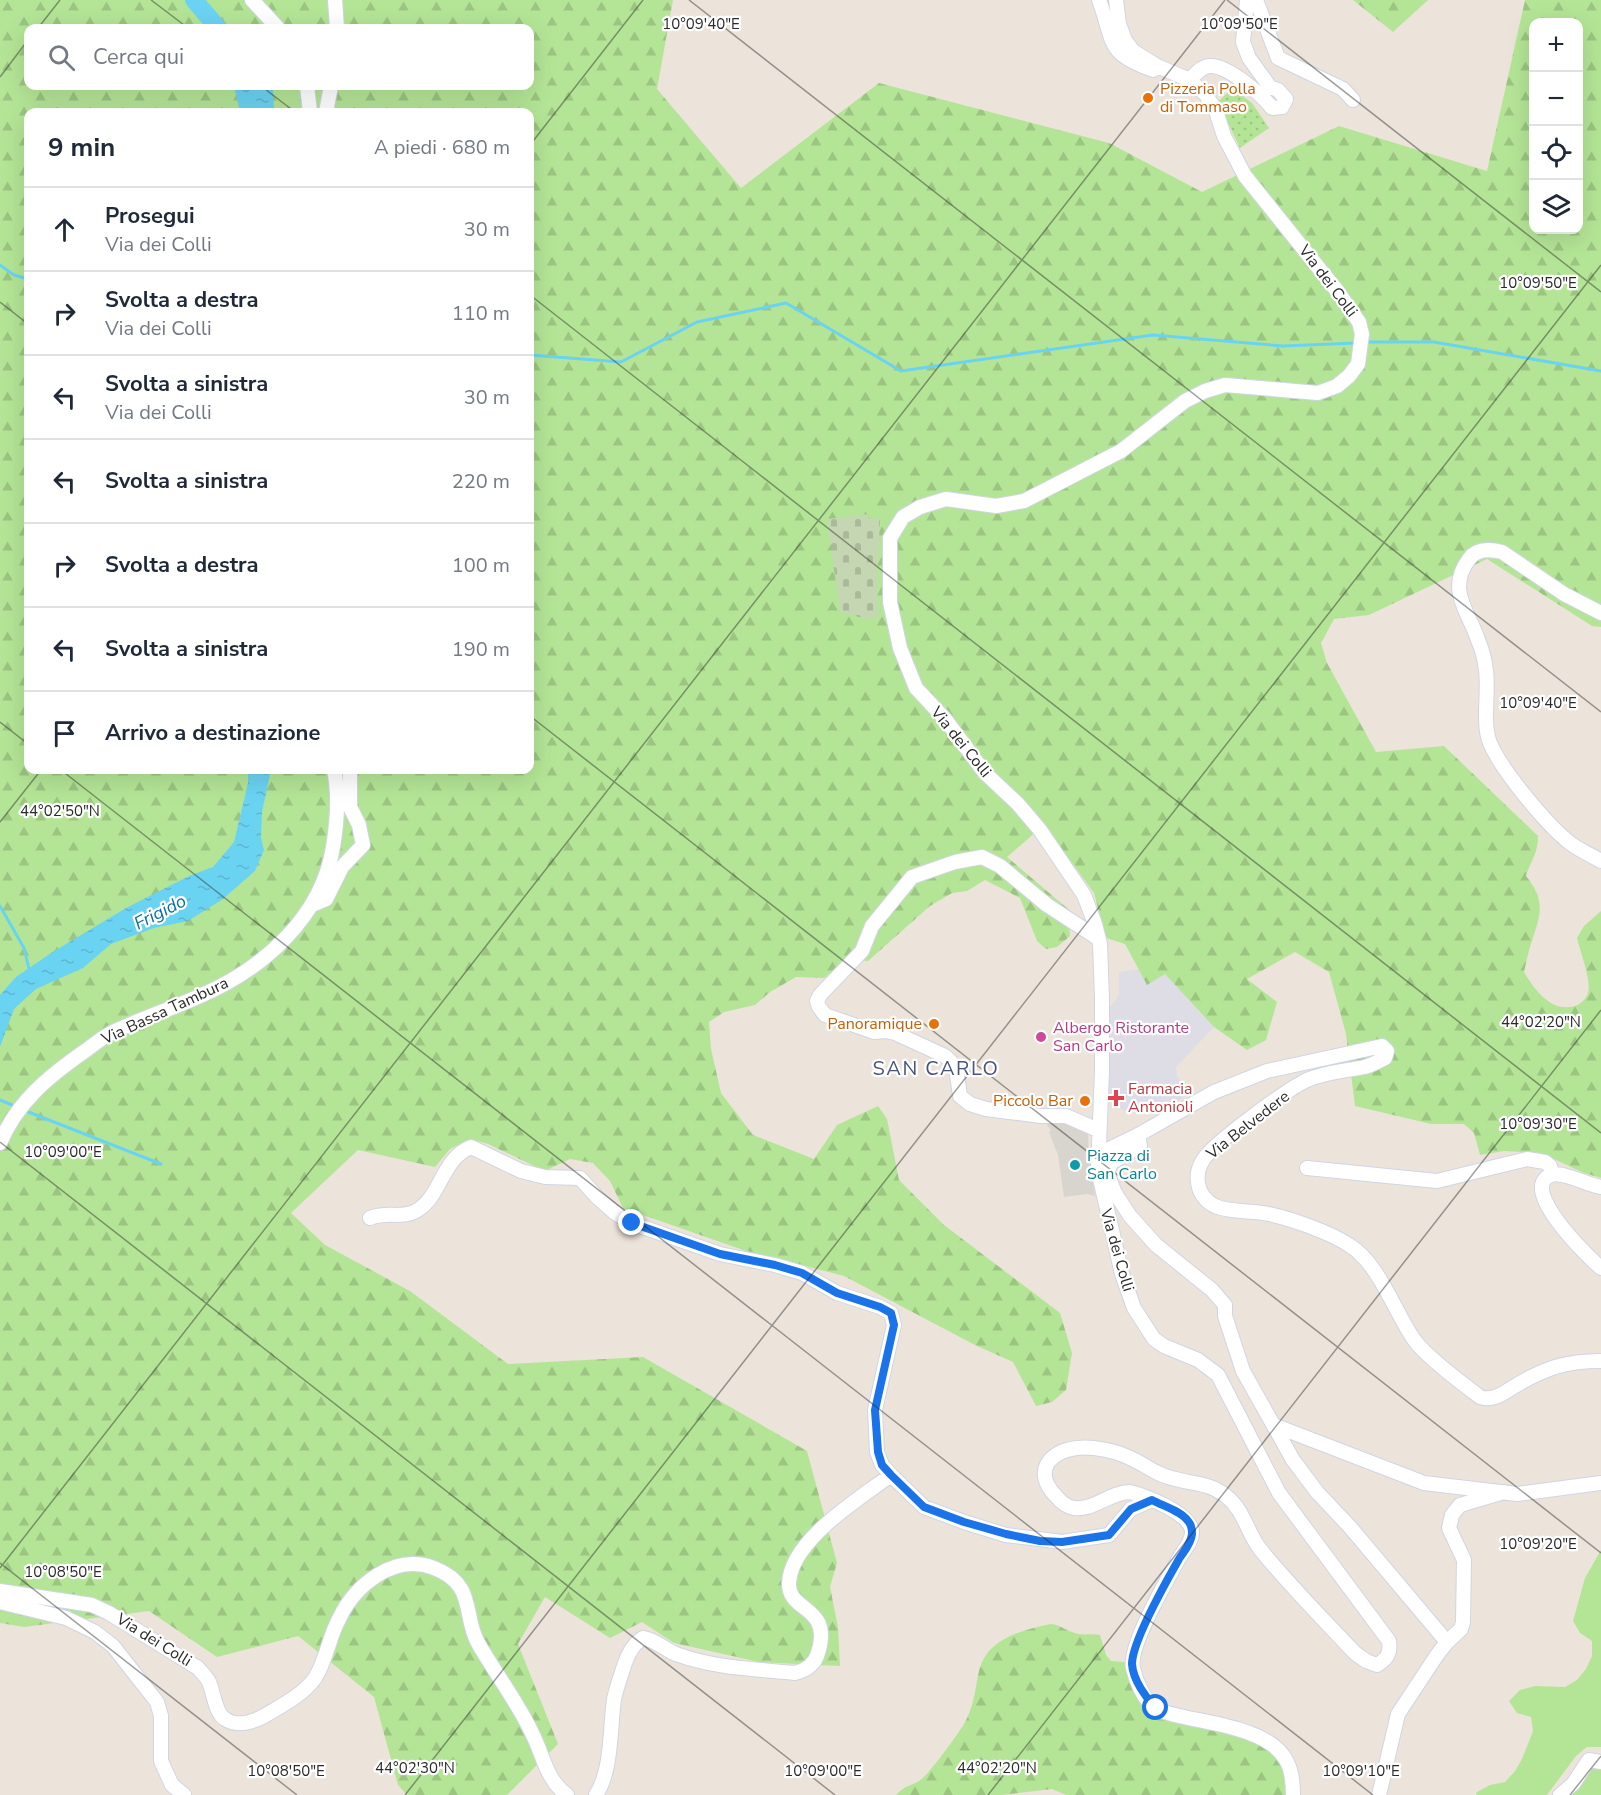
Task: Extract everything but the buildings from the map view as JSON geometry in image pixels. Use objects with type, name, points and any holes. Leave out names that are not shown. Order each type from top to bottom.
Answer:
[{"type":"street","points":[[252,0],[274,24]]},
{"type":"street","points":[[335,0],[337,24]]},
{"type":"street","points":[[1099,0],[1112,43],[1121,56],[1135,64],[1194,83],[1198,71],[1209,66],[1217,68],[1234,75],[1265,99],[1272,108],[1282,107],[1286,99],[1278,90],[1270,87],[1249,58],[1243,42],[1247,0]]},
{"type":"street","name":"Via dei Colli","points":[[1116,0],[1119,24],[1125,40],[1133,51],[1156,66],[1194,83],[1206,95],[1216,111],[1224,136],[1245,176],[1338,292],[1359,322],[1362,334],[1358,364],[1337,386],[1318,393],[1224,385],[1205,391],[1185,401],[1121,451],[1024,501],[996,506],[945,500],[920,507],[903,517],[890,538],[890,602],[900,648],[916,688],[945,719],[985,773],[1018,804],[1040,830],[1084,895],[1099,939],[1102,1071],[1097,1152],[1101,1190],[1122,1274],[1134,1308],[1154,1339],[1164,1346],[1198,1360],[1218,1375],[1279,1493],[1389,1641],[1391,1649],[1385,1661],[1377,1665],[1355,1653],[1258,1547],[1239,1509],[1227,1496],[1211,1486],[1172,1479],[1131,1458],[1114,1452],[1082,1447],[1066,1449],[1054,1455],[1046,1464],[1044,1476],[1050,1490],[1061,1502],[1070,1507],[1076,1509],[1122,1492],[1130,1492],[1152,1500],[1178,1513],[1188,1521],[1192,1534],[1189,1544],[1136,1642],[1132,1665],[1140,1687],[1156,1708],[1241,1730],[1259,1737],[1278,1749],[1287,1760],[1291,1770],[1293,1795]]},
{"type":"street","points":[[1256,0],[1278,58],[1343,89],[1353,100]]},
{"type":"street","points":[[307,90],[310,108]]},
{"type":"street","points":[[327,108],[331,90]]},
{"type":"street","points":[[1601,613],[1564,594],[1502,552],[1491,549],[1481,550],[1470,557],[1459,586],[1462,606],[1478,639],[1486,671],[1489,741],[1497,757],[1532,804],[1570,843],[1601,861]]},
{"type":"street","name":"Via Bassa Tambura","points":[[0,1143],[16,1113],[36,1089],[59,1068],[110,1034],[202,996],[237,976],[277,948],[312,905],[331,861],[336,827],[334,774]]},
{"type":"street","points":[[312,905],[326,898],[342,867],[363,845],[359,825],[350,807],[350,774]]},
{"type":"street","points":[[1098,1130],[1066,1116],[1041,1116],[986,1109],[970,1104],[960,1096],[956,1067],[945,1056],[895,1033],[874,1032],[825,1015],[817,1001],[862,951],[872,926],[912,877],[955,862],[982,857],[1000,866],[1047,905],[1099,939]]},
{"type":"street","name":"Via Belvedere","points":[[1097,1152],[1103,1152],[1138,1135],[1214,1092],[1267,1071],[1382,1046],[1387,1051],[1385,1058],[1366,1067],[1337,1071],[1306,1081],[1272,1103],[1217,1145],[1204,1158],[1198,1169],[1197,1182],[1205,1200],[1217,1207],[1268,1214],[1301,1223],[1349,1245],[1362,1255],[1389,1293],[1416,1342],[1480,1398],[1501,1395],[1553,1366],[1577,1361],[1601,1361]]},
{"type":"street","points":[[1138,1135],[1140,1146],[1111,1162],[1108,1166],[1114,1193],[1130,1216],[1156,1245],[1212,1290],[1225,1305],[1225,1316],[1243,1371],[1276,1426],[1293,1460],[1317,1492],[1350,1527],[1447,1642]]},
{"type":"street","points":[[370,1218],[381,1213],[405,1215],[416,1211],[426,1202],[453,1159],[460,1152],[471,1147],[521,1171],[545,1177],[580,1178],[606,1205],[632,1223],[720,1254],[802,1273],[837,1293],[886,1310],[894,1319],[894,1325],[875,1410],[878,1452],[882,1465],[924,1507],[995,1532],[1040,1541],[1062,1542],[1109,1535],[1131,1509],[1152,1500]]},
{"type":"street","points":[[1307,1168],[1437,1182],[1527,1159],[1545,1162],[1550,1167],[1552,1175]]},
{"type":"street","points":[[1601,1187],[1560,1174],[1546,1178],[1542,1184],[1543,1198],[1569,1236],[1601,1268]]},
{"type":"street","points":[[1276,1426],[1424,1484],[1517,1494],[1601,1483]]},
{"type":"street","points":[[596,1795],[601,1788],[606,1769],[614,1697],[624,1664],[634,1643],[643,1638],[652,1639],[675,1653],[720,1664],[795,1673],[805,1671],[816,1660],[822,1640],[820,1623],[792,1597],[789,1585],[793,1563],[826,1524],[891,1475]]},
{"type":"street","points":[[1379,1795],[1398,1714],[1447,1642],[1461,1629],[1463,1622],[1464,1560],[1449,1528],[1452,1515],[1460,1505],[1504,1492]]},
{"type":"street","name":"Via dei Colli","points":[[0,1590],[92,1605],[109,1613],[198,1668],[208,1680],[220,1715],[227,1720],[253,1722],[285,1703],[316,1677],[339,1619],[352,1597],[367,1581],[386,1570],[400,1566],[414,1565],[434,1568],[451,1578],[465,1596],[476,1641],[532,1732],[557,1788],[567,1795]]},
{"type":"street","name":"Via dei Colli","points":[[0,1602],[66,1618],[95,1632],[113,1646],[157,1702],[161,1716],[161,1761],[172,1785],[184,1795]]},
{"type":"street","points":[[1560,1795],[1573,1784],[1589,1760],[1601,1762]]},
{"type":"street","points":[[545,1764],[560,1784],[575,1795]]},
{"type":"shaded area","points":[[1139,969],[1147,984],[1165,974],[1214,1027],[1176,1067],[1177,1076],[1189,1093],[1156,1115],[1147,1101],[1125,1111],[1106,1094],[1107,1009],[1119,995],[1119,972]]},
{"type":"shaded area","name":"Piazza di San Carlo","points":[[1067,1119],[1088,1133],[1095,1196],[1087,1194],[1064,1197],[1058,1155],[1049,1132],[1051,1130],[1043,1120]]},
{"type":"green space","points":[[0,0],[673,0],[657,89],[741,188],[879,83],[1109,143],[1202,192],[1339,126],[1487,171],[1525,0],[1601,0],[1601,627],[1592,626],[1487,559],[1369,615],[1334,619],[1321,643],[1327,663],[1376,752],[1444,746],[1538,836],[1536,852],[1526,876],[1537,894],[1540,909],[1524,972],[1539,993],[1551,1003],[1566,1007],[1575,1006],[1587,995],[1588,982],[1577,938],[1584,926],[1601,911],[1601,1178],[1584,1173],[1541,1153],[1504,1151],[1480,1155],[1474,1133],[1464,1124],[1431,1124],[1355,1106],[1346,1034],[1329,972],[1295,952],[1247,979],[1277,1002],[1266,1040],[1247,1050],[1214,1027],[1165,974],[1147,985],[1125,944],[1106,938],[1094,893],[1044,825],[1007,857],[1074,914],[1069,925],[1070,936],[1057,947],[1046,949],[1037,941],[1020,898],[985,880],[967,891],[952,893],[930,906],[868,961],[848,959],[824,978],[796,977],[770,992],[755,1005],[724,1012],[709,1022],[711,1049],[721,1093],[753,1135],[814,1159],[837,1125],[878,1106],[887,1119],[899,1180],[944,1225],[1060,1313],[1072,1353],[1066,1390],[1052,1402],[1036,1406],[1013,1362],[975,1345],[844,1276],[743,1250],[623,1208],[610,1181],[593,1163],[570,1159],[545,1171],[488,1144],[470,1139],[450,1149],[435,1167],[358,1150],[291,1213],[325,1245],[410,1291],[508,1364],[643,1357],[807,1451],[837,1563],[830,1587],[838,1627],[840,1666],[759,1662],[674,1643],[642,1622],[610,1638],[545,1597],[518,1644],[558,1744],[507,1795],[407,1795],[398,1785],[374,1697],[298,1636],[217,1657],[149,1611],[24,1627],[0,1623]]},
{"type":"green space","points":[[1353,0],[1428,0],[1393,32]]},
{"type":"green space","points":[[1232,88],[1252,103],[1269,128],[1240,148],[1218,102]]},
{"type":"green space","points":[[868,514],[869,519],[878,518],[880,521],[877,575],[878,618],[867,619],[840,612],[827,519]]},
{"type":"green space","points":[[1601,1550],[1601,1747],[1587,1747],[1576,1756],[1547,1795],[1476,1795],[1477,1792],[1490,1785],[1505,1782],[1515,1771],[1533,1731],[1531,1717],[1517,1713],[1509,1701],[1520,1690],[1535,1686],[1565,1687],[1577,1680],[1586,1669],[1592,1656],[1592,1641],[1580,1633],[1573,1621],[1585,1578]]},
{"type":"green space","points":[[1051,1624],[1078,1634],[1100,1635],[1106,1655],[1111,1661],[1124,1662],[1135,1668],[1153,1704],[1266,1746],[1276,1755],[1283,1768],[1287,1781],[1286,1795],[1066,1795],[1052,1789],[1002,1795],[896,1795],[923,1778],[961,1729],[972,1705],[983,1660],[990,1651],[1007,1637]]},
{"type":"green space","points":[[1601,1762],[1601,1795],[1572,1795],[1589,1769]]},
{"type":"water","points":[[235,90],[273,90],[274,108],[239,108]]},
{"type":"water","points":[[248,774],[270,774],[262,812],[261,838],[264,850],[255,871],[223,899],[188,921],[154,928],[111,944],[83,968],[36,989],[14,1009],[0,1047],[0,995],[16,977],[126,908],[189,876],[213,867],[234,842],[248,783]]},
{"type":"waterway","name":"Frigido","points":[[194,0],[215,24]]},
{"type":"waterway","points":[[0,265],[14,275],[24,278]]},
{"type":"waterway","points":[[534,355],[621,362],[697,322],[786,303],[901,371],[1153,335],[1283,346],[1356,343]]},
{"type":"waterway","points":[[1365,342],[1434,342],[1601,371]]},
{"type":"waterway","points":[[0,906],[24,948],[29,969]]},
{"type":"waterway","points":[[0,1100],[12,1105]]},
{"type":"waterway","points":[[26,1111],[161,1164]]},
{"type":"place","name":"Pizzeria Polla di Tommaso","points":[[1148,98]]},
{"type":"place","name":"Panoramique","points":[[934,1024]]},
{"type":"place","name":"Albergo Ristorante San Carlo","points":[[1041,1037]]},
{"type":"place","name":"Farmacia Antonioli","points":[[1116,1098]]},
{"type":"place","name":"Piccolo Bar","points":[[1085,1101]]},
{"type":"place","name":"Piazza di San Carlo","points":[[1075,1165]]},
{"type":"district","name":"SAN CARLO","points":[[936,1068]]},
{"type":"route","points":[[632,1223],[720,1254],[802,1273],[837,1293],[880,1307],[891,1313],[894,1325],[875,1410],[878,1452],[882,1465],[924,1507],[964,1522],[1040,1541],[1062,1542],[1109,1535],[1131,1509],[1152,1500],[1178,1513],[1188,1521],[1192,1534],[1189,1544],[1136,1642],[1132,1665],[1140,1687],[1156,1708]]}]
